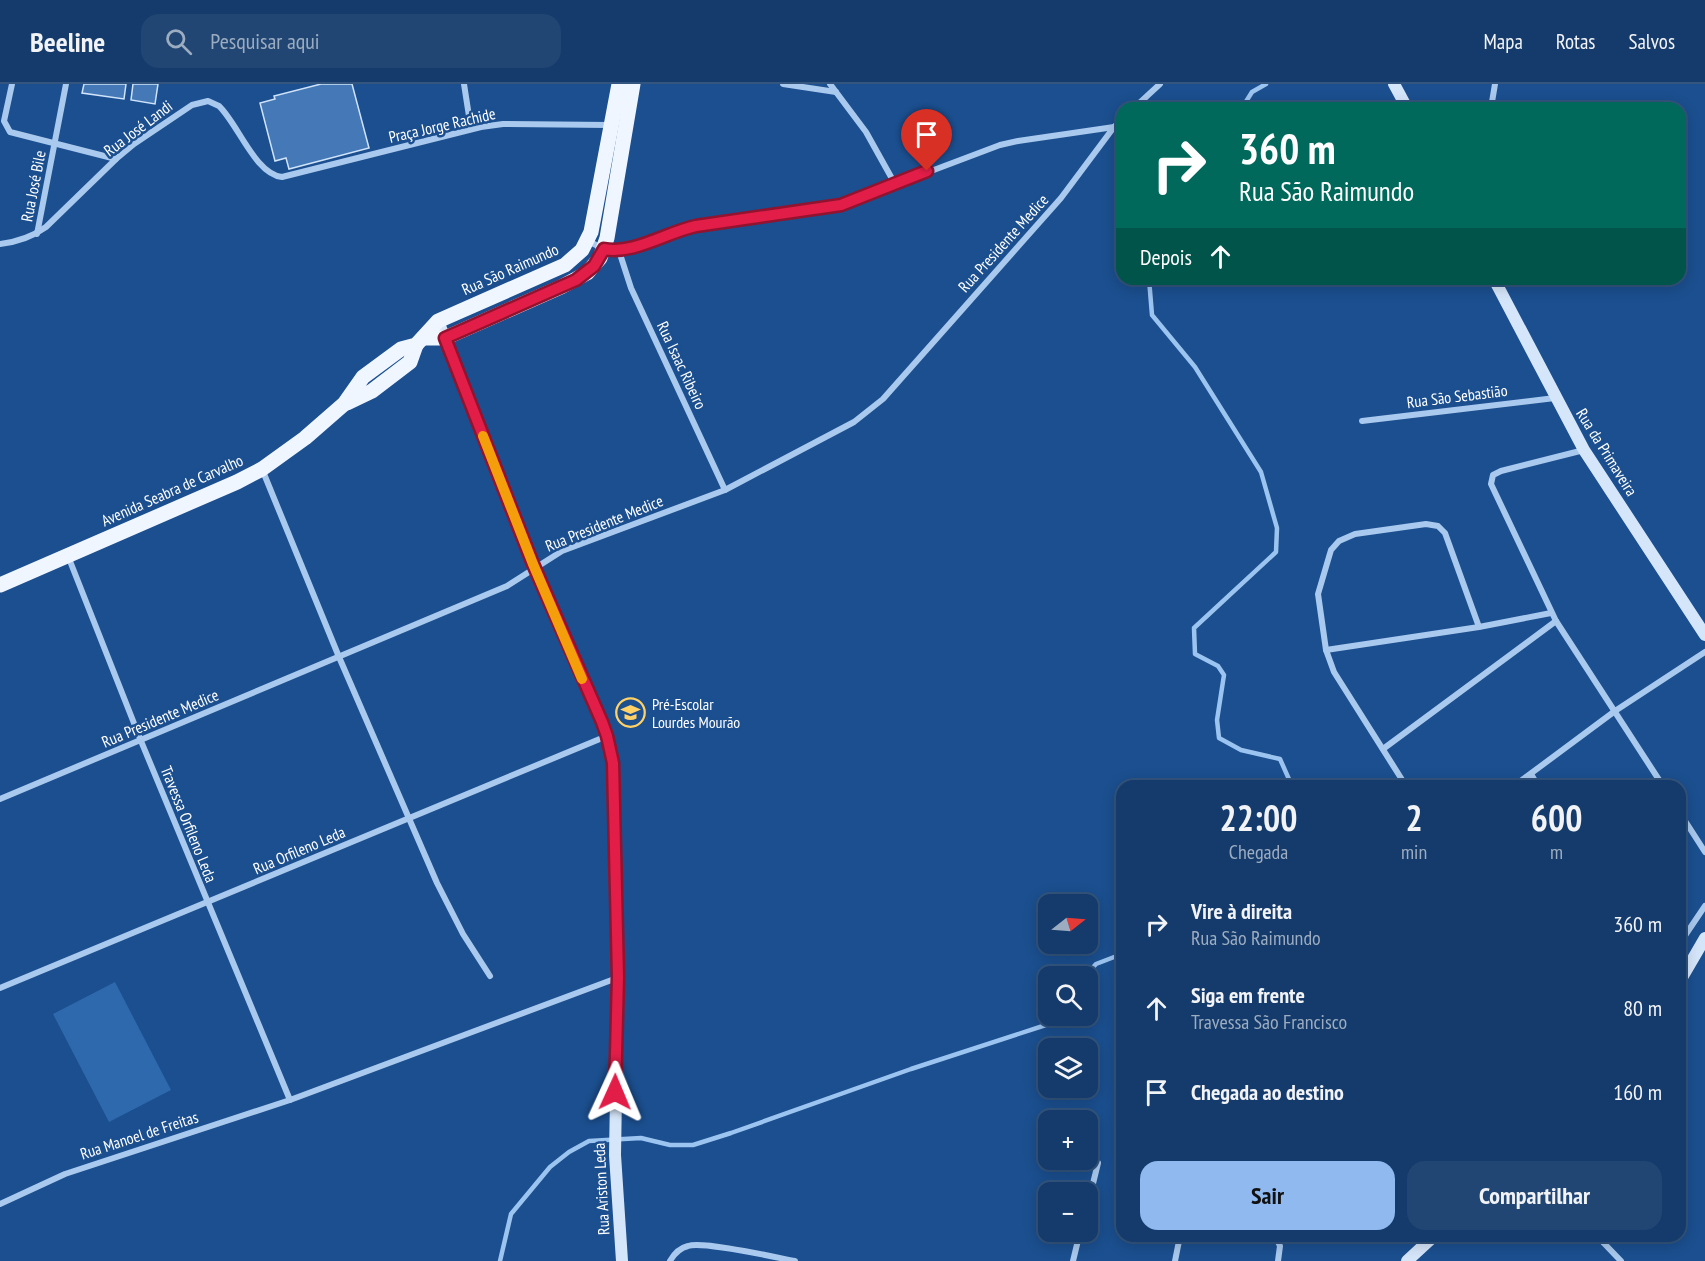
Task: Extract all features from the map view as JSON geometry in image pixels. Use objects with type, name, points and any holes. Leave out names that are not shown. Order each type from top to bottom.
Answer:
[{"type":"main road","points":[[588,240],[619,84]]},
{"type":"main road","points":[[420,342],[445,338],[561,287],[586,273],[611,250],[633,84]]},
{"type":"main road","name":"Rua São Raimundo","points":[[438,321],[566,266],[588,240]]},
{"type":"main road","points":[[420,342],[438,321]]},
{"type":"main road","name":"Avenida Seabra de Carvalho","points":[[0,585],[262,469],[305,438],[344,404],[363,377],[401,349],[420,342]]},
{"type":"street","points":[[12,84],[4,117],[7,129],[15,134],[55,144]]},
{"type":"street","name":"Rua José Bile","points":[[37,234],[66,84]]},
{"type":"street","points":[[464,84],[471,129]]},
{"type":"street","points":[[783,84],[836,92]]},
{"type":"street","points":[[830,84],[866,132],[895,184]]},
{"type":"street","points":[[1140,102],[1160,84]]},
{"type":"street","points":[[1394,84],[1404,102]]},
{"type":"street","points":[[1492,102],[1495,84]]},
{"type":"street","name":"Rua José Landi","points":[[0,244],[18,241],[37,234],[116,159],[185,109],[198,103],[208,101],[224,111],[267,172],[282,177]]},
{"type":"street","name":"Praça Jorge Rachide","points":[[282,177],[471,129],[503,124],[612,124]]},
{"type":"street","name":"Rua Presidente Medice","points":[[0,799],[507,586],[562,552],[725,490],[854,422],[883,399],[1061,198],[1116,124]]},
{"type":"street","points":[[588,240],[611,250],[687,228],[841,205],[1000,145],[1113,127]]},
{"type":"street","name":"Rua José Bile","points":[[55,144],[116,159]]},
{"type":"street","name":"Rua Isaac Ribeiro","points":[[611,250],[632,288],[725,490]]},
{"type":"street","name":"Rua da Primaveira","points":[[1497,285],[1584,450],[1705,635]]},
{"type":"street","name":"Rua Ariston Leda","points":[[438,321],[534,568],[607,736],[613,763],[618,977],[615,1155],[622,1261]]},
{"type":"street","name":"Rua São Sebastião","points":[[1362,421],[1556,398]]},
{"type":"street","points":[[1584,450],[1501,471],[1493,475],[1492,488],[1551,613],[1659,780]]},
{"type":"street","points":[[262,469],[339,657],[450,910],[490,976]]},
{"type":"street","points":[[1402,780],[1339,682],[1326,650],[1319,587],[1331,550],[1340,541],[1355,534],[1426,524],[1442,528],[1479,627]]},
{"type":"street","name":"Travessa Orfileno Leda","points":[[68,556],[207,903],[290,1100]]},
{"type":"street","points":[[1326,650],[1479,627],[1551,613]]},
{"type":"street","points":[[1383,749],[1556,621]]},
{"type":"street","points":[[1522,780],[1615,711],[1705,652]]},
{"type":"street","name":"Rua Orfileno Leda","points":[[0,988],[607,736]]},
{"type":"street","points":[[1531,774],[1534,780]]},
{"type":"street","points":[[1686,822],[1705,852]]},
{"type":"street","points":[[1686,934],[1705,906]]},
{"type":"street","points":[[1686,971],[1705,938]]},
{"type":"street","name":"Rua Manoel de Freitas","points":[[0,1204],[65,1174],[290,1100],[618,977]]},
{"type":"street","points":[[1073,1261],[1078,1242]]},
{"type":"street","points":[[1175,1261],[1179,1242]]},
{"type":"street","points":[[1278,1242],[1278,1261]]},
{"type":"street","points":[[1407,1261],[1428,1242]]},
{"type":"street","points":[[1603,1242],[1621,1261]]},
{"type":"street","points":[[670,1261],[676,1253],[690,1245],[718,1247],[795,1261]]},
{"type":"shaded area","points":[[115,982],[171,1090],[109,1122],[53,1014]]},
{"type":"building","points":[[84,84],[126,84],[124,99],[82,93]]},
{"type":"building","points":[[133,84],[158,84],[155,104],[131,100]]},
{"type":"building","points":[[321,84],[352,84],[369,148],[289,169],[286,158],[275,161],[260,103],[275,99],[274,96]]},
{"type":"waterway","points":[[1246,102],[1252,92],[1266,84]]},
{"type":"waterway","points":[[1150,285],[1152,315],[1195,367],[1261,472],[1277,528],[1276,552],[1194,628],[1195,654],[1218,666],[1224,675],[1217,720],[1219,738],[1241,750],[1280,759],[1289,780]]},
{"type":"waterway","points":[[1094,966],[1116,956]]},
{"type":"waterway","points":[[500,1261],[511,1214],[550,1167],[569,1152],[589,1141],[641,1138],[670,1145],[693,1145],[1043,1026]]},
{"type":"slow traffic","points":[[483,436],[533,564],[582,679]]},
{"type":"place","name":"Pré-Escolar Lourdes Mourão","points":[[631,713]]},
{"type":"route","points":[[615,1092],[618,977],[613,763],[610,748],[602,722],[533,564],[445,338],[576,280],[594,266],[604,249],[625,250],[677,230],[696,226],[841,205],[927,171]]}]
